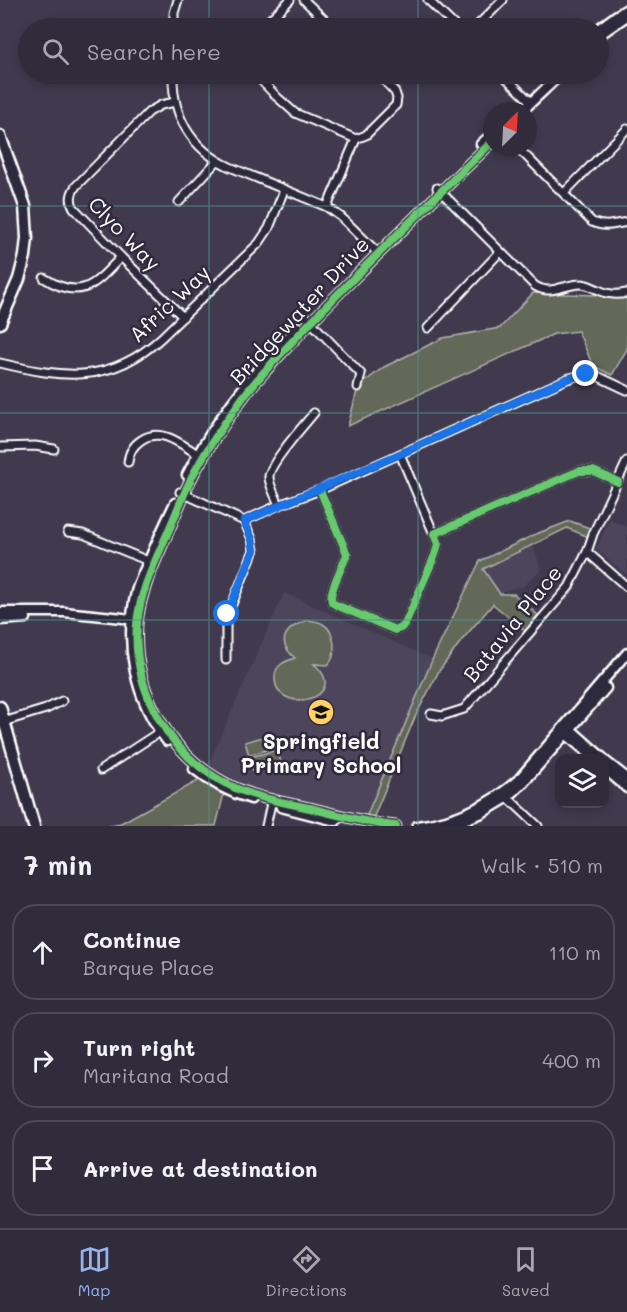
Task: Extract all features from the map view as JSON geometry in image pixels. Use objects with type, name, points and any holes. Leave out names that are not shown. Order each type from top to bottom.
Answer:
[{"type":"main road","points":[[0,136],[25,206],[27,238],[19,279],[0,323]]},
{"type":"main road","points":[[0,150],[18,202],[21,236],[17,266],[0,309]]},
{"type":"main road","points":[[0,707],[1,724],[29,826]]},
{"type":"main road","points":[[1,724],[34,826]]},
{"type":"street","points":[[174,18],[178,0]]},
{"type":"street","points":[[271,18],[290,0]]},
{"type":"street","points":[[304,0],[323,18]]},
{"type":"street","points":[[428,0],[447,18]]},
{"type":"street","points":[[485,18],[503,0]]},
{"type":"street","points":[[609,20],[627,9]]},
{"type":"street","points":[[609,28],[627,16]]},
{"type":"street","points":[[174,84],[175,102],[185,129],[201,149],[217,161],[327,207],[377,252]]},
{"type":"street","points":[[265,84],[295,113],[356,139],[366,135],[396,105],[395,92],[387,84]]},
{"type":"street","points":[[513,84],[530,100]]},
{"type":"street","points":[[530,100],[544,84]]},
{"type":"street","points":[[527,102],[549,84]]},
{"type":"street","name":"Clyo Way","points":[[175,102],[153,109],[76,186],[71,195],[74,208],[183,316]]},
{"type":"street","points":[[564,193],[627,129]]},
{"type":"street","points":[[327,207],[356,139]]},
{"type":"street","name":"Bridgewater Drive","points":[[360,826],[272,802],[237,788],[203,769],[189,757],[162,730],[147,708],[136,675],[131,647],[134,622],[151,562],[182,493],[201,456],[240,401],[309,320],[483,144]]},
{"type":"street","name":"Bridgewater Drive","points":[[439,190],[483,149]]},
{"type":"street","points":[[526,156],[592,222],[603,226],[627,222]]},
{"type":"street","points":[[178,202],[217,161]]},
{"type":"street","name":"Afric Way","points":[[0,363],[35,371],[87,374],[114,368],[131,360],[150,348],[259,243],[272,222],[284,190]]},
{"type":"street","points":[[439,190],[539,289],[551,290],[580,284],[607,293],[627,293]]},
{"type":"street","points":[[428,328],[500,252]]},
{"type":"street","points":[[44,278],[64,288],[87,287],[98,280],[121,257]]},
{"type":"street","points":[[309,320],[361,374],[358,387]]},
{"type":"street","points":[[244,521],[567,379],[590,374],[627,390]]},
{"type":"street","points":[[279,505],[268,478],[270,472],[314,412]]},
{"type":"street","points":[[128,462],[136,443],[145,438],[157,436],[170,438],[201,456]]},
{"type":"street","points":[[0,447],[35,446],[54,449]]},
{"type":"street","points":[[320,489],[346,554],[333,589],[332,602],[389,629],[398,630],[407,620],[438,544],[400,454]]},
{"type":"street","name":"Batavia Place","points":[[431,714],[442,716],[464,708],[566,592],[587,552],[627,461]]},
{"type":"street","points":[[434,534],[579,471],[593,471],[618,482]]},
{"type":"street","points":[[182,493],[244,521],[252,539],[254,550],[226,618],[226,660]]},
{"type":"street","points":[[68,532],[83,534],[151,562]]},
{"type":"street","points":[[587,552],[627,587]]},
{"type":"street","points":[[0,612],[64,612],[134,622]]},
{"type":"street","points":[[0,620],[72,618],[134,622]]},
{"type":"street","points":[[448,826],[482,813],[505,795],[626,661]]},
{"type":"street","points":[[1,724],[46,709],[62,701]]},
{"type":"street","points":[[101,770],[162,730]]},
{"type":"street","points":[[566,730],[589,754]]},
{"type":"street","points":[[566,730],[597,754]]},
{"type":"street","points":[[609,763],[627,778]]},
{"type":"street","points":[[609,772],[627,788]]},
{"type":"street","points":[[417,826],[449,820],[505,795]]},
{"type":"street","points":[[505,795],[538,826]]},
{"type":"street","points":[[266,826],[272,802]]},
{"type":"street","name":"Bridgewater Drive","points":[[272,802],[396,826]]},
{"type":"shaded area","points":[[610,519],[627,527],[627,575],[596,549]]},
{"type":"shaded area","points":[[532,542],[541,570],[522,587],[500,594],[483,569]]},
{"type":"shaded area","name":"Springfield Primary School","points":[[284,593],[434,660],[366,817],[254,788],[208,765]]},
{"type":"green space","points":[[533,293],[627,296],[627,349],[612,375],[593,366],[578,331],[554,334],[348,426],[358,387],[384,367],[443,338],[500,328]]},
{"type":"green space","points":[[570,521],[595,530],[591,538],[567,528],[483,569],[500,594],[514,594],[538,615],[525,631],[493,604],[462,640],[439,671],[415,717],[372,821],[366,817],[433,658],[480,561],[536,534]]},
{"type":"green space","points":[[308,620],[320,622],[327,627],[334,643],[334,649],[328,665],[314,664],[324,676],[324,687],[319,694],[309,699],[297,700],[286,697],[278,689],[275,672],[282,664],[295,658],[285,645],[284,640],[289,630]]},
{"type":"green space","points":[[273,734],[277,747],[249,755],[245,742]]},
{"type":"green space","points":[[278,750],[281,763],[253,771],[250,757]]},
{"type":"green space","points":[[205,777],[225,789],[216,826],[106,826],[121,823]]},
{"type":"cycle path","points":[[396,826],[374,823],[256,795],[235,788],[205,770],[186,755],[158,717],[141,672],[137,648],[137,624],[141,600],[149,577],[190,480],[243,397],[327,305],[483,151]]},
{"type":"cycle path","points":[[320,490],[347,554],[334,586],[332,602],[395,630],[405,624],[435,555],[438,544],[434,534],[579,471],[593,471],[618,482]]},
{"type":"place","name":"Springfield Primary School","points":[[321,712]]},
{"type":"route","points":[[227,614],[254,550],[244,521],[567,379],[586,374]]}]
